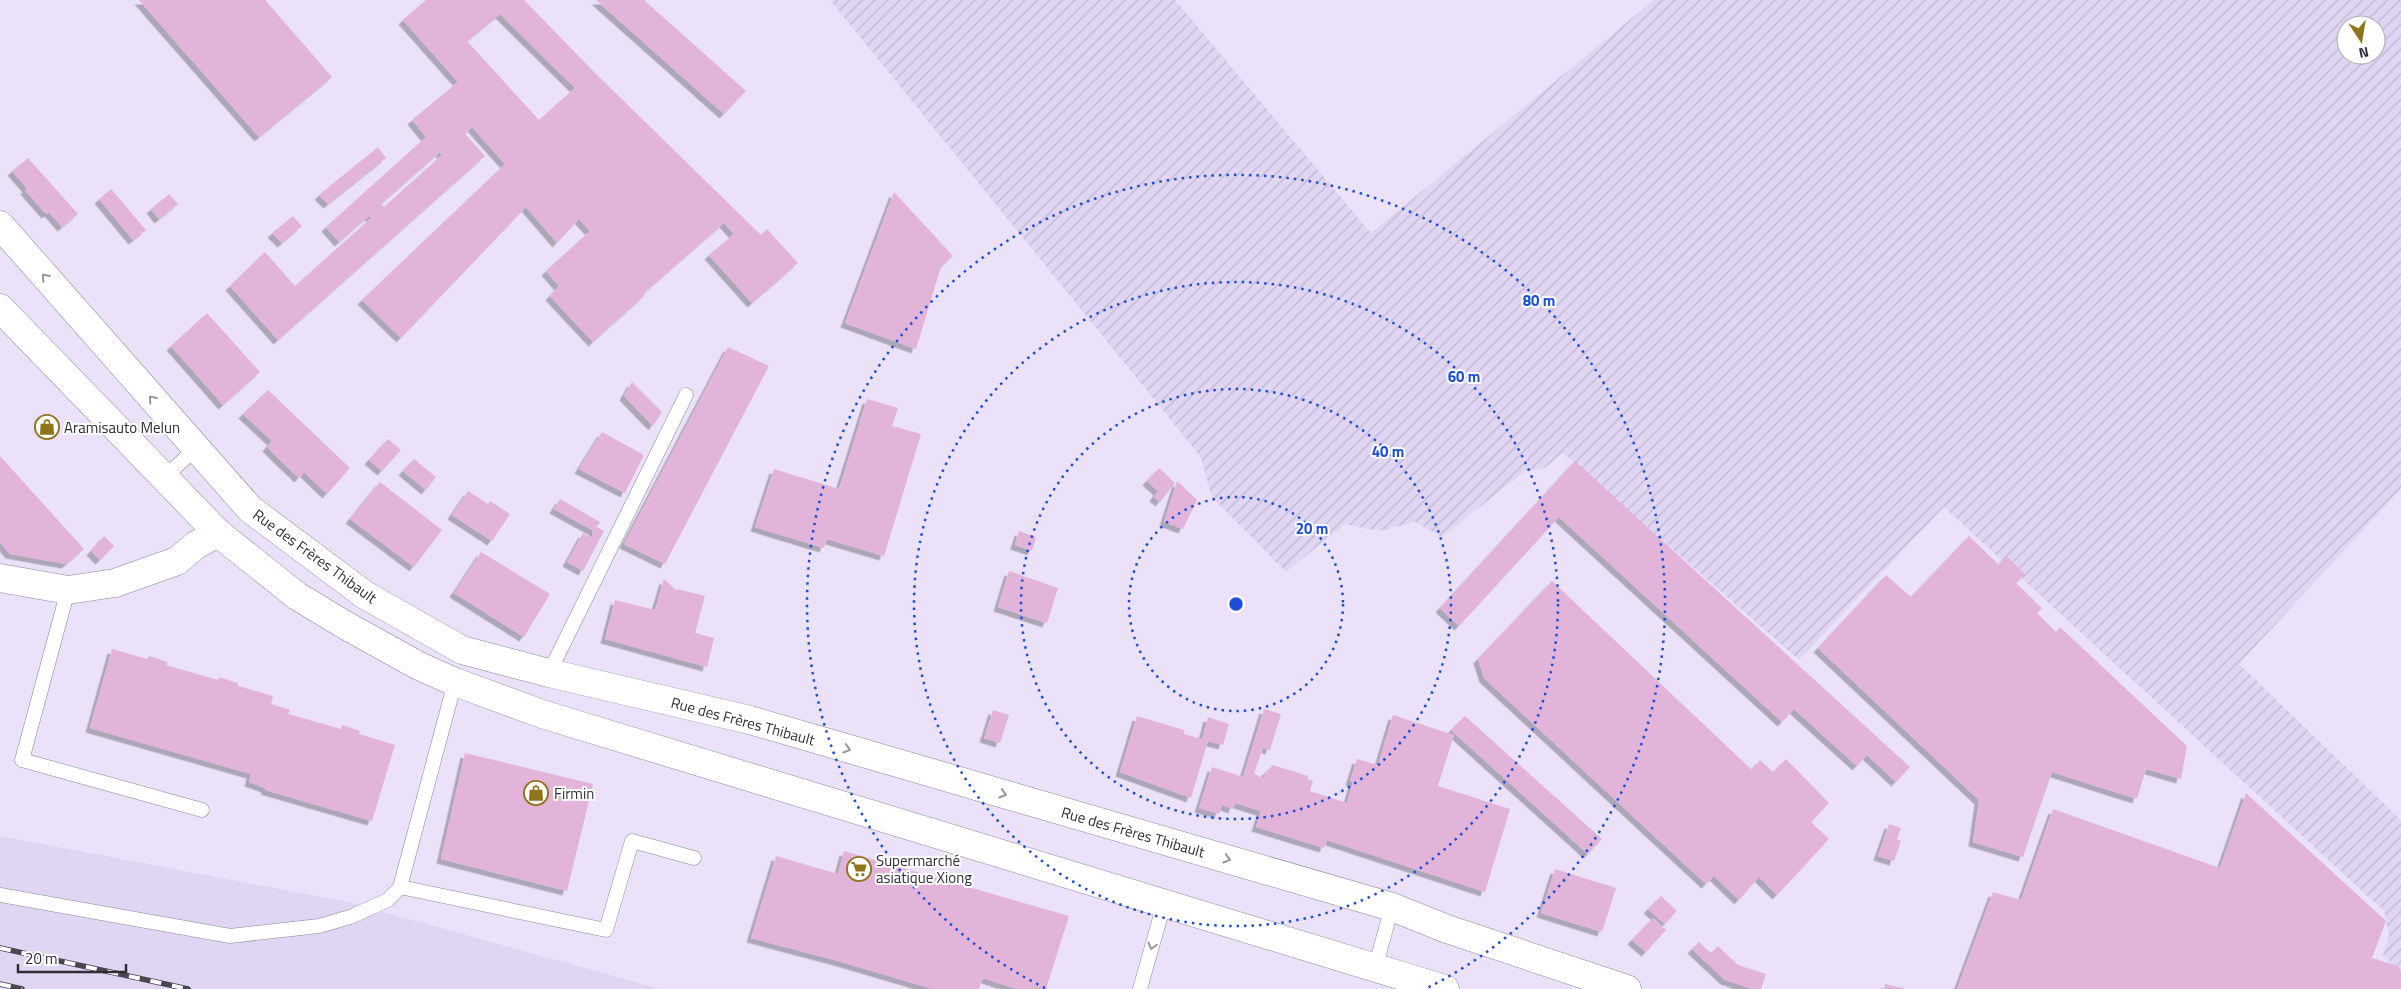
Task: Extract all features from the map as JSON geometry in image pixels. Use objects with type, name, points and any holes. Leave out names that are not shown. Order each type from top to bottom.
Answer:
[{"type":"street","name":"Rue des Frères Thibault","points":[[0,225],[250,509],[365,595],[462,650],[549,673],[750,720],[1392,907],[1448,929],[1627,989]]},
{"type":"street","points":[[0,308],[218,533],[297,596],[388,649],[455,682],[542,714],[1439,988]]},
{"type":"street","points":[[0,578],[68,590],[115,583],[177,561],[196,545],[218,533]]},
{"type":"lane","points":[[549,673],[686,396]]},
{"type":"lane","points":[[164,478],[196,448]]},
{"type":"lane","points":[[68,590],[22,760],[202,810]]},
{"type":"lane","points":[[0,895],[230,936],[319,926],[350,917],[388,900],[400,887],[455,682]]},
{"type":"lane","points":[[400,887],[606,930],[632,841],[694,858]]},
{"type":"lane","points":[[1140,989],[1164,904]]},
{"type":"lane","points":[[1374,968],[1392,907]]},
{"type":"shaded area","points":[[830,0],[1175,0],[1371,233],[1654,0],[2401,0],[2401,489],[2239,664],[2401,820],[2401,973],[2383,955],[2389,935],[2384,911],[1944,507],[1799,660],[1563,453],[1545,468],[1525,471],[1442,537],[1415,522],[1379,531],[1345,524],[1286,572],[1212,497],[1200,456]]},
{"type":"shaded area","points":[[0,836],[348,902],[660,989],[0,989]]},
{"type":"building","points":[[139,0],[265,0],[332,77],[259,137]]},
{"type":"building","points":[[426,0],[524,0],[594,72],[761,235],[767,229],[798,263],[752,303],[709,255],[734,234],[724,223],[644,293],[645,295],[593,342],[550,296],[559,286],[546,271],[590,231],[579,219],[557,243],[526,207],[401,338],[362,300],[505,164],[472,127],[465,134],[485,156],[278,340],[230,286],[265,252],[295,286],[371,218],[369,216],[339,242],[326,227],[426,137],[412,120],[458,82],[403,20]],"holes":[[[500,14],[575,88],[539,120],[467,41]],[[440,152],[442,155],[384,207],[381,204]]]},
{"type":"building","points":[[596,0],[644,0],[746,91],[724,114]]},
{"type":"building","points":[[378,147],[386,158],[328,204],[319,195]]},
{"type":"building","points":[[28,158],[78,214],[62,227],[49,212],[46,214],[25,190],[27,188],[12,171]]},
{"type":"building","points":[[111,189],[146,230],[133,240],[99,199]]},
{"type":"building","points":[[894,192],[953,256],[941,267],[916,349],[845,323]]},
{"type":"building","points":[[169,194],[178,204],[159,219],[151,209]]},
{"type":"building","points":[[293,216],[302,226],[282,243],[272,233]]},
{"type":"building","points":[[207,313],[260,372],[223,405],[171,346]]},
{"type":"building","points":[[728,347],[769,366],[665,564],[624,544]]},
{"type":"building","points":[[632,382],[662,412],[653,426],[624,396]]},
{"type":"building","points":[[268,390],[350,468],[327,494],[304,472],[299,478],[283,463],[267,447],[272,441],[243,414]]},
{"type":"building","points":[[867,399],[898,408],[892,426],[921,434],[884,556],[827,539],[824,548],[755,527],[774,469],[839,489]]},
{"type":"building","points":[[602,432],[644,455],[625,493],[579,469]]},
{"type":"building","points":[[388,439],[401,450],[382,471],[369,460]]},
{"type":"building","points":[[0,456],[84,549],[66,564],[10,554],[0,542]]},
{"type":"building","points":[[414,459],[436,477],[426,490],[403,471]]},
{"type":"building","points":[[1575,461],[1910,767],[1896,782],[1867,755],[1857,766],[1794,709],[1782,722],[1559,517],[1459,626],[1440,608]]},
{"type":"building","points":[[1159,468],[1175,483],[1160,502],[1154,497],[1158,491],[1147,481]]},
{"type":"building","points":[[1177,481],[1197,500],[1183,529],[1164,522]]},
{"type":"building","points":[[380,482],[442,530],[414,567],[350,519]]},
{"type":"building","points":[[468,491],[488,504],[490,501],[510,514],[492,541],[452,515]]},
{"type":"building","points":[[560,499],[600,522],[597,527],[604,531],[583,571],[567,562],[583,533],[591,538],[594,531],[554,509]]},
{"type":"building","points":[[1019,531],[1036,537],[1032,551],[1015,545]]},
{"type":"building","points":[[104,536],[114,546],[100,560],[91,551]]},
{"type":"building","points":[[1969,536],[1999,565],[2006,556],[2025,574],[2016,583],[2042,608],[2037,613],[2056,632],[2060,627],[2187,746],[2181,779],[2146,769],[2137,799],[2052,772],[2023,857],[1973,842],[1979,800],[1818,648],[1886,575],[1911,597]]},
{"type":"building","points":[[481,552],[550,594],[524,637],[454,593]]},
{"type":"building","points":[[1009,571],[1058,588],[1047,623],[998,607]]},
{"type":"building","points":[[664,579],[677,591],[677,589],[705,596],[695,633],[714,638],[707,667],[605,639],[615,600],[655,610]]},
{"type":"building","points":[[1552,581],[1752,770],[1760,760],[1773,772],[1786,759],[1829,803],[1811,822],[1829,839],[1777,895],[1759,877],[1739,900],[1714,876],[1706,884],[1484,678],[1478,659]]},
{"type":"building","points":[[112,649],[147,659],[149,656],[168,662],[166,665],[218,680],[219,677],[238,683],[238,686],[273,696],[271,704],[290,710],[288,714],[341,729],[342,725],[360,731],[359,734],[395,745],[372,821],[265,790],[266,788],[249,782],[251,774],[90,728]]},
{"type":"building","points":[[1264,709],[1281,714],[1270,750],[1263,748],[1254,774],[1264,778],[1266,772],[1273,765],[1308,776],[1307,779],[1313,781],[1310,791],[1347,803],[1353,782],[1350,781],[1357,759],[1378,765],[1393,715],[1454,735],[1438,786],[1510,809],[1485,892],[1327,840],[1324,848],[1256,827],[1261,811],[1235,803],[1233,809],[1222,805],[1219,814],[1199,808],[1212,767],[1243,777]]},
{"type":"building","points":[[993,710],[1009,715],[1000,743],[984,738]]},
{"type":"building","points":[[1137,716],[1184,730],[1184,734],[1202,739],[1208,717],[1229,724],[1223,745],[1208,741],[1191,798],[1120,772]]},
{"type":"building","points":[[1465,716],[1602,839],[1588,854],[1451,730]]},
{"type":"building","points":[[465,753],[593,784],[567,891],[441,859]]},
{"type":"building","points":[[2246,793],[2386,921],[2372,958],[2398,966],[2401,972],[2401,989],[1957,989],[1993,892],[2021,900],[2053,809],[2220,868]]},
{"type":"building","points":[[1889,824],[1901,828],[1897,839],[1901,841],[1894,861],[1878,856]]},
{"type":"building","points":[[844,851],[1069,916],[1046,989],[1017,989],[983,978],[979,989],[933,989],[751,938],[776,856],[838,874]]},
{"type":"building","points":[[1555,869],[1616,888],[1602,932],[1541,913]]},
{"type":"building","points":[[1661,896],[1677,911],[1665,924],[1648,909]]},
{"type":"building","points":[[1653,918],[1666,930],[1646,952],[1632,940]]},
{"type":"building","points":[[1699,942],[1711,953],[1718,946],[1738,965],[1766,974],[1761,989],[1752,989],[1725,980],[1692,949]]},
{"type":"building","points":[[1885,984],[1904,988],[1904,989],[1884,989]]},
{"type":"railway","points":[[0,948],[188,989]]},
{"type":"railway","points":[[0,984],[22,989]]},
{"type":"place","name":"Aramisauto Melun","points":[[47,427]]},
{"type":"place","name":"Firmin","points":[[536,793]]},
{"type":"place","name":"Supermarché asiatique Xiong","points":[[859,869]]}]
